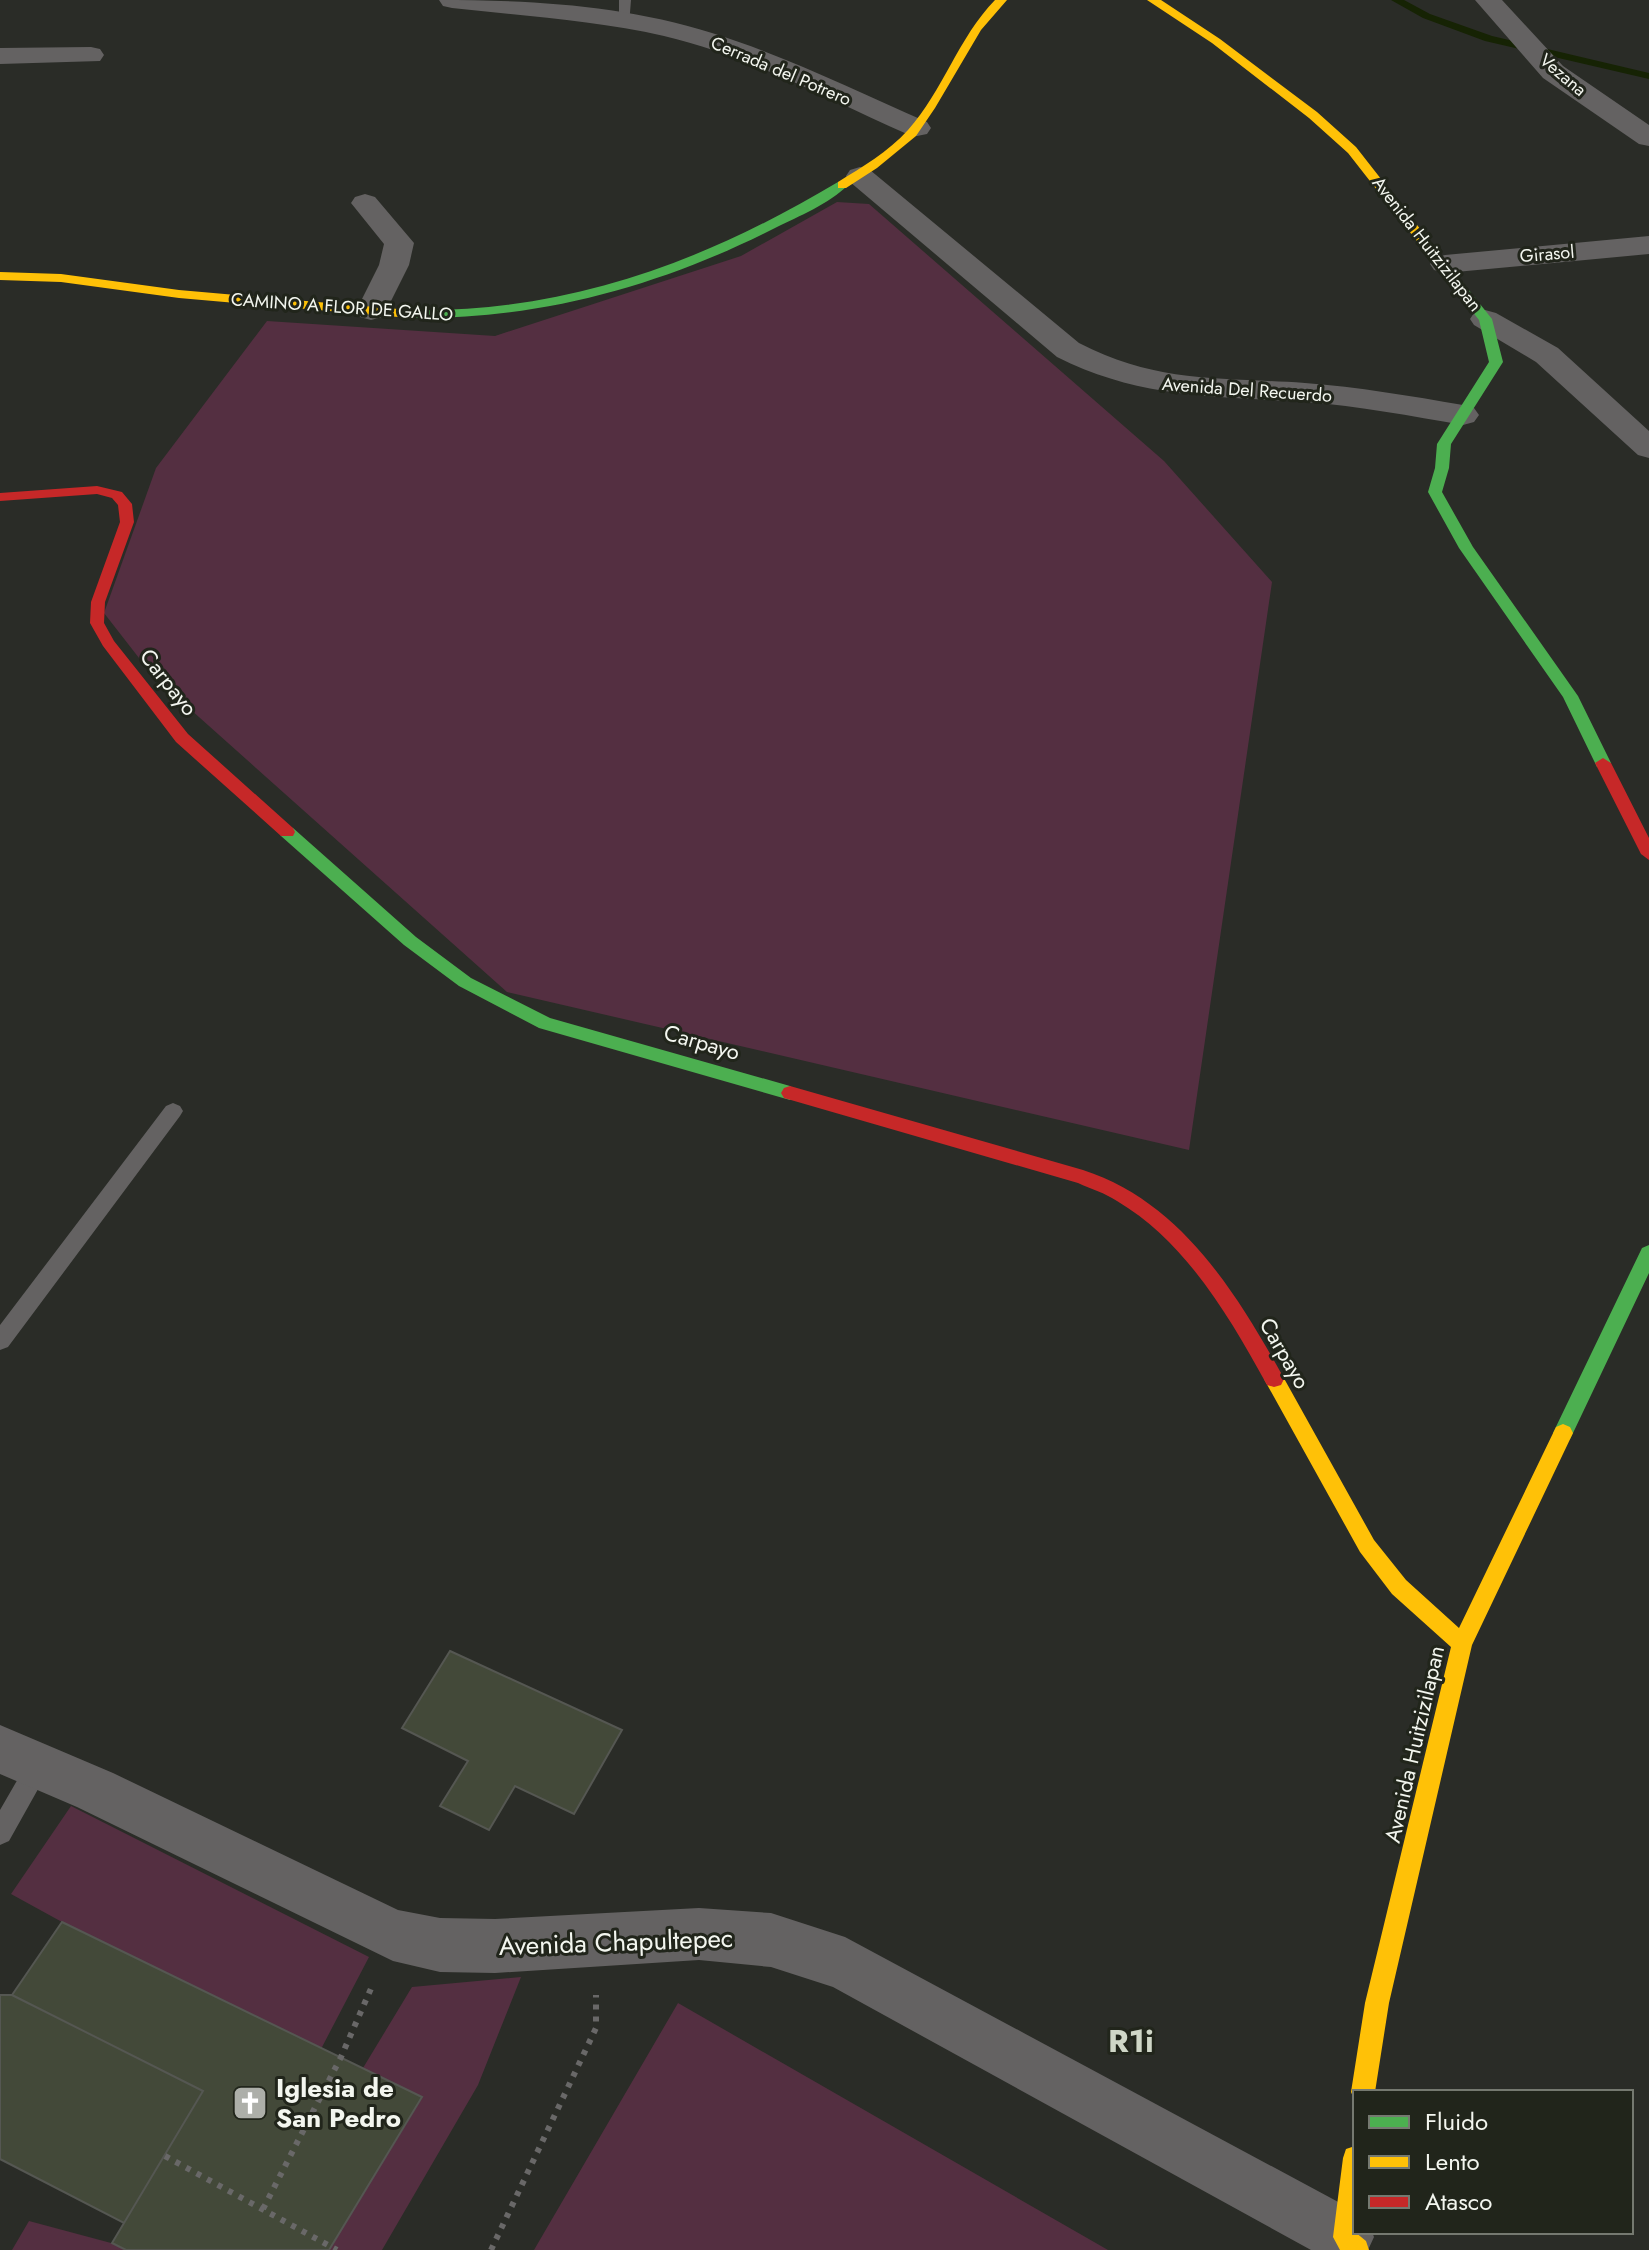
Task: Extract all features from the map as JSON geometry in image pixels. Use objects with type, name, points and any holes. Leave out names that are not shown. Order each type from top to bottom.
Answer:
[{"type":"street","name":"Cerrada del Potrero","points":[[452,0],[625,11],[737,50],[917,128]]},
{"type":"street","name":"CAMINO A FLOR DE GALLO","points":[[0,276],[61,278],[179,294],[442,317],[483,316],[546,305],[717,252],[860,176],[917,128],[972,32],[1001,0]]},
{"type":"street","name":"Avenida Huitzizilapan","points":[[1153,0],[1276,87],[1352,150],[1445,264],[1485,319],[1496,362],[1444,444],[1442,468],[1435,492],[1466,548],[1570,696],[1649,854]]},
{"type":"street","name":"Vezana","points":[[1488,0],[1553,72],[1649,138]]},
{"type":"street","points":[[0,56],[91,55]]},
{"type":"street","name":"Avenida Del Recuerdo","points":[[860,176],[1068,350],[1091,364],[1140,381],[1173,387],[1360,398],[1463,415]]},
{"type":"street","points":[[365,203],[399,243],[394,265],[371,311]]},
{"type":"street","name":"Girasol","points":[[1445,264],[1649,245]]},
{"type":"street","points":[[1485,319],[1547,355],[1649,448]]},
{"type":"street","name":"Carpayo","points":[[0,497],[97,490],[117,495],[125,504],[127,522],[98,602],[97,623],[108,643],[182,738],[410,941],[465,982],[545,1023],[1083,1177],[1126,1196],[1160,1221],[1189,1249],[1256,1347],[1367,1546],[1399,1587],[1462,1644]]},
{"type":"street","name":"Avenida Huitzizilapan","points":[[1363,2090],[1377,2003],[1462,1644],[1649,1253]]},
{"type":"street","name":"Avenida Chapultepec","points":[[20,1757],[393,1935],[440,1945],[495,1946],[699,1934],[771,1940],[845,1964],[1351,2244]]},
{"type":"street","points":[[1351,2244],[1353,2201]]},
{"type":"lane","points":[[0,1341],[173,1111]]},
{"type":"lane","points":[[0,1833],[20,1757]]},
{"type":"path","points":[[263,2209],[341,2057],[393,1935]]},
{"type":"path","points":[[491,2250],[596,2028],[595,1941]]},
{"type":"path","points":[[165,2156],[337,2250]]},
{"type":"shaded area","points":[[837,202],[869,204],[1164,461],[1272,582],[1189,1150],[507,992],[153,676],[104,613],[156,468],[267,321],[495,336],[741,256]]},
{"type":"shaded area","points":[[71,1806],[369,1957],[321,2049],[11,1894]]},
{"type":"shaded area","points":[[521,1977],[478,2085],[382,2250],[329,2250],[422,2098],[363,2068],[412,1987]]},
{"type":"shaded area","points":[[678,2003],[1108,2250],[534,2250]]},
{"type":"shaded area","points":[[29,2221],[111,2243],[126,2250],[12,2250]]},
{"type":"building","points":[[450,1651],[622,1730],[574,1814],[515,1786],[489,1830],[440,1806],[468,1761],[402,1728]]},
{"type":"building","points":[[62,1922],[422,2097],[329,2250],[126,2250],[112,2243],[203,2091],[12,1995]]},
{"type":"building","points":[[0,1995],[12,1995],[203,2091],[124,2223],[0,2159]]},
{"type":"waterway","points":[[1396,0],[1427,16],[1488,39],[1649,76]]},
{"type":"traffic: fast","points":[[410,314],[463,315],[519,309],[577,298],[635,282],[746,238],[842,185]]},
{"type":"traffic: fast","points":[[1424,242],[1485,319],[1496,362],[1444,444],[1442,468],[1435,492],[1466,548],[1570,696],[1603,763]]},
{"type":"traffic: fast","points":[[287,832],[410,941],[465,982],[545,1023],[790,1093]]},
{"type":"traffic: fast","points":[[1563,1433],[1649,1253]]},
{"type":"traffic: slow","points":[[842,185],[883,158],[912,133],[976,28],[1001,0]]},
{"type":"traffic: slow","points":[[1153,0],[1216,41],[1313,115],[1352,150],[1424,242]]},
{"type":"traffic: slow","points":[[0,276],[61,278],[179,294],[410,314]]},
{"type":"traffic: slow","points":[[1274,1379],[1367,1546],[1399,1587],[1462,1644]]},
{"type":"traffic: slow","points":[[1363,2090],[1377,2003],[1462,1644],[1563,1433]]},
{"type":"traffic: slow","points":[[1353,2174],[1345,2237],[1357,2250]]},
{"type":"traffic: jam","points":[[0,497],[97,490],[117,495],[125,504],[127,522],[98,602],[97,623],[108,643],[182,738],[287,832]]},
{"type":"traffic: jam","points":[[1603,763],[1649,854]]},
{"type":"traffic: jam","points":[[790,1093],[1083,1177],[1123,1195],[1173,1234],[1212,1279],[1274,1379]]},
{"type":"place","name":"Iglesia de San Pedro","points":[[250,2103]]},
{"type":"district","name":"R1i","points":[[1131,2041]]}]
